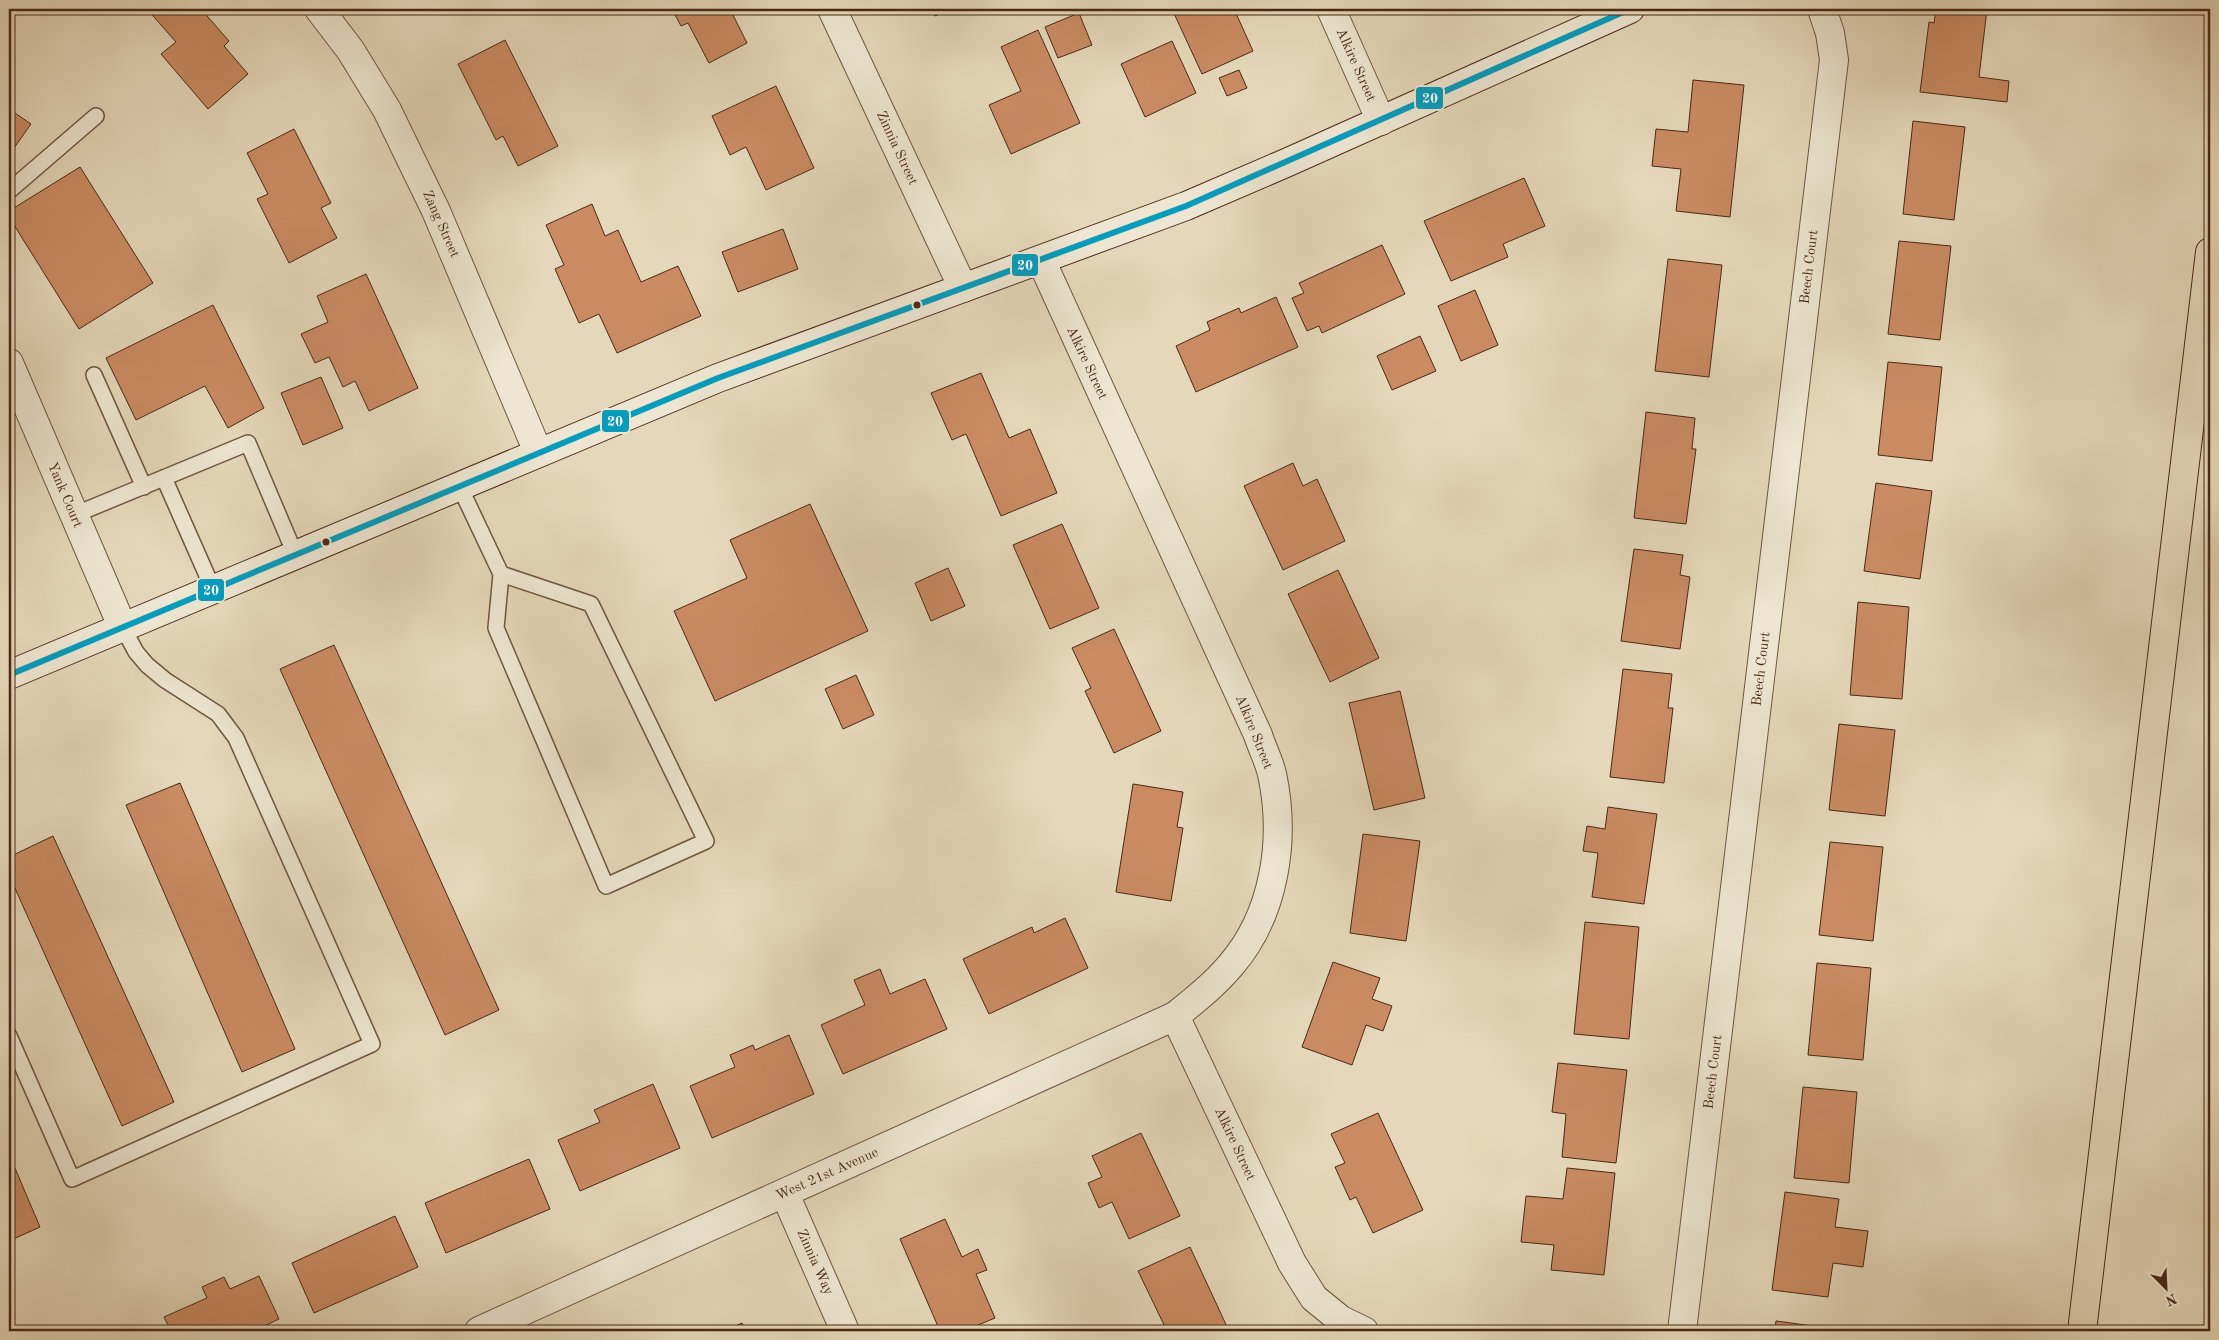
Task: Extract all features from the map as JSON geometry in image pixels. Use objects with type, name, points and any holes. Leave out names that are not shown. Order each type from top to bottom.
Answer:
[{"type":"highway","points":[[2082,1331],[2210,252]]},
{"type":"street","name":"Zang Street","points":[[319,9],[351,51],[387,110],[436,211],[538,452]]},
{"type":"street","name":"Zinnia Street","points":[[832,9],[963,288]]},
{"type":"street","name":"Alkire Street","points":[[1332,9],[1381,121]]},
{"type":"street","points":[[9,675],[538,452],[787,352],[1186,206],[1630,9]]},
{"type":"street","name":"Beech Court","points":[[1682,1331],[1834,60],[1830,33],[1822,9]]},
{"type":"street","name":"Alkire Street","points":[[1040,260],[1258,735],[1272,774],[1278,850],[1272,885],[1256,927],[1232,964],[1206,992],[1175,1016],[1292,1263],[1314,1298],[1341,1320],[1364,1331]]},
{"type":"street","name":"Yank Court","points":[[9,363],[122,626]]},
{"type":"street","name":"West 21st Avenue","points":[[479,1331],[1175,1016]]},
{"type":"street","name":"Zinnia Way","points":[[785,1194],[845,1331]]},
{"type":"lane","points":[[9,190],[96,116]]},
{"type":"lane","points":[[94,375],[144,487]]},
{"type":"lane","points":[[74,515],[248,443],[295,554]]},
{"type":"lane","points":[[164,478],[213,589]]},
{"type":"lane","points":[[459,485],[501,574],[496,628],[606,886],[706,841],[590,604],[501,574]]},
{"type":"lane","points":[[9,1036],[72,1178],[372,1044],[236,738],[218,714],[165,680],[147,665],[136,652],[122,626]]},
{"type":"building","points":[[147,9],[201,9],[229,41],[224,46],[248,74],[208,109],[161,54],[176,42]]},
{"type":"building","points":[[672,9],[730,9],[747,43],[709,63],[688,23],[681,26]]},
{"type":"building","points":[[932,9],[951,9],[935,16]]},
{"type":"building","points":[[1172,9],[1234,9],[1253,51],[1202,74]]},
{"type":"building","points":[[1936,9],[1987,9],[1979,77],[2009,81],[2007,102],[1920,92],[1929,22],[1934,23]]},
{"type":"building","points":[[1079,13],[1092,45],[1058,58],[1045,27]]},
{"type":"building","points":[[1038,30],[1080,123],[1011,154],[989,105],[1021,91],[1001,47]]},
{"type":"building","points":[[505,40],[558,146],[518,166],[503,136],[496,140],[458,64]]},
{"type":"building","points":[[1172,41],[1196,93],[1145,117],[1121,64]]},
{"type":"building","points":[[1239,70],[1247,88],[1227,96],[1219,78]]},
{"type":"building","points":[[1693,80],[1744,85],[1730,217],[1676,211],[1681,169],[1652,166],[1656,129],[1688,132]]},
{"type":"building","points":[[776,86],[814,168],[766,190],[746,147],[730,155],[712,116]]},
{"type":"building","points":[[9,109],[31,124],[9,155]]},
{"type":"building","points":[[1913,121],[1965,127],[1954,220],[1903,214]]},
{"type":"building","points":[[294,129],[331,203],[321,208],[337,238],[289,263],[257,199],[268,194],[247,153]]},
{"type":"building","points":[[80,167],[153,283],[79,329],[9,217],[9,211]]},
{"type":"building","points":[[1524,178],[1545,226],[1503,244],[1508,257],[1451,281],[1424,221]]},
{"type":"building","points":[[592,204],[605,236],[618,230],[641,282],[678,266],[701,316],[617,353],[599,314],[579,323],[555,269],[564,265],[546,225]]},
{"type":"building","points":[[783,229],[798,269],[738,292],[722,252]]},
{"type":"building","points":[[1899,241],[1951,246],[1940,340],[1888,334]]},
{"type":"building","points":[[1382,245],[1405,294],[1322,333],[1319,326],[1307,331],[1292,298],[1304,293],[1299,283]]},
{"type":"building","points":[[1668,259],[1722,265],[1709,377],[1655,371]]},
{"type":"building","points":[[366,274],[418,388],[369,411],[355,381],[343,387],[329,357],[315,363],[301,334],[328,322],[317,296]]},
{"type":"building","points":[[1475,290],[1498,345],[1461,361],[1438,306]]},
{"type":"building","points":[[1276,297],[1298,347],[1196,392],[1176,346],[1210,330],[1207,322],[1239,308],[1241,313]]},
{"type":"building","points":[[213,305],[264,408],[228,428],[205,386],[136,420],[106,358]]},
{"type":"building","points":[[1420,336],[1436,371],[1392,390],[1377,356]]},
{"type":"building","points":[[1888,362],[1942,367],[1932,461],[1878,455]]},
{"type":"building","points":[[981,373],[1009,438],[1030,429],[1057,493],[1001,516],[966,434],[952,440],[931,393]]},
{"type":"building","points":[[321,377],[343,428],[303,445],[281,393]]},
{"type":"building","points":[[1646,412],[1695,418],[1692,449],[1696,449],[1686,524],[1634,518]]},
{"type":"building","points":[[1293,463],[1303,486],[1317,479],[1345,541],[1283,570],[1244,486]]},
{"type":"building","points":[[1876,483],[1932,491],[1920,579],[1864,571]]},
{"type":"building","points":[[810,504],[868,631],[715,701],[674,611],[747,578],[730,540]]},
{"type":"building","points":[[1062,524],[1099,608],[1050,629],[1013,545]]},
{"type":"building","points":[[1634,549],[1683,555],[1680,575],[1690,577],[1680,649],[1621,641]]},
{"type":"building","points":[[948,568],[965,606],[931,621],[915,583]]},
{"type":"building","points":[[1338,570],[1379,658],[1330,682],[1288,594]]},
{"type":"building","points":[[1858,602],[1909,607],[1902,699],[1850,695]]},
{"type":"building","points":[[1114,629],[1161,731],[1114,753],[1085,691],[1091,688],[1072,648]]},
{"type":"building","points":[[334,645],[499,1010],[445,1035],[280,669]]},
{"type":"building","points":[[1623,669],[1672,674],[1668,708],[1673,708],[1664,783],[1610,777]]},
{"type":"building","points":[[856,675],[874,715],[843,729],[825,689]]},
{"type":"building","points":[[1400,691],[1425,798],[1374,810],[1349,703]]},
{"type":"building","points":[[1839,724],[1895,730],[1885,816],[1829,810]]},
{"type":"building","points":[[180,783],[295,1049],[242,1072],[126,805]]},
{"type":"building","points":[[1133,784],[1183,792],[1177,827],[1183,828],[1171,901],[1116,892]]},
{"type":"building","points":[[1608,807],[1657,814],[1644,904],[1592,897],[1598,853],[1583,851],[1587,826],[1605,829]]},
{"type":"building","points":[[1363,834],[1420,841],[1406,941],[1350,933]]},
{"type":"building","points":[[53,836],[174,1102],[122,1126],[9,875],[9,857]]},
{"type":"building","points":[[1830,842],[1883,847],[1873,941],[1819,935]]},
{"type":"building","points":[[1065,918],[1088,968],[989,1014],[963,959],[1032,927],[1034,933]]},
{"type":"building","points":[[1585,922],[1639,927],[1629,1039],[1574,1034]]},
{"type":"building","points":[[1333,962],[1380,978],[1372,999],[1392,1006],[1383,1031],[1366,1025],[1352,1065],[1302,1047]]},
{"type":"building","points":[[1817,963],[1871,968],[1863,1060],[1808,1055]]},
{"type":"building","points":[[880,969],[890,994],[925,979],[947,1029],[843,1074],[821,1025],[865,1005],[854,980]]},
{"type":"building","points":[[789,1035],[814,1094],[712,1138],[690,1086],[735,1067],[730,1055],[753,1045],[755,1050]]},
{"type":"building","points":[[1558,1063],[1627,1070],[1616,1163],[1562,1157],[1566,1114],[1552,1112]]},
{"type":"building","points":[[653,1084],[680,1148],[580,1191],[558,1140],[600,1122],[594,1110]]},
{"type":"building","points":[[1803,1087],[1857,1092],[1849,1183],[1794,1178]]},
{"type":"building","points":[[1378,1113],[1423,1210],[1373,1233],[1356,1197],[1350,1200],[1335,1167],[1345,1163],[1331,1134]]},
{"type":"building","points":[[1141,1133],[1180,1216],[1129,1239],[1112,1202],[1099,1208],[1088,1183],[1102,1177],[1092,1156]]},
{"type":"building","points":[[529,1159],[550,1209],[446,1253],[425,1203]]},
{"type":"building","points":[[12,1161],[40,1227],[9,1241],[9,1163]]},
{"type":"building","points":[[1567,1168],[1615,1173],[1604,1275],[1551,1270],[1554,1245],[1521,1242],[1526,1196],[1563,1199]]},
{"type":"building","points":[[1785,1192],[1839,1199],[1835,1227],[1868,1231],[1863,1267],[1833,1263],[1828,1297],[1772,1290]]},
{"type":"building","points":[[395,1216],[418,1267],[314,1313],[292,1263]]},
{"type":"building","points":[[945,1219],[962,1257],[978,1249],[987,1270],[976,1274],[995,1318],[964,1331],[940,1331],[900,1239]]},
{"type":"building","points":[[1190,1247],[1229,1331],[1167,1331],[1138,1271]]},
{"type":"building","points":[[259,1276],[279,1319],[254,1331],[171,1331],[164,1317],[207,1298],[202,1287],[224,1277],[230,1289]]},
{"type":"building","points":[[1776,1321],[1828,1328],[1828,1331],[1775,1331]]},
{"type":"building","points":[[742,1323],[746,1331],[724,1331]]},
{"type":"transit line","name":"20","points":[[9,675],[718,378],[1186,206],[1630,9]]}]
